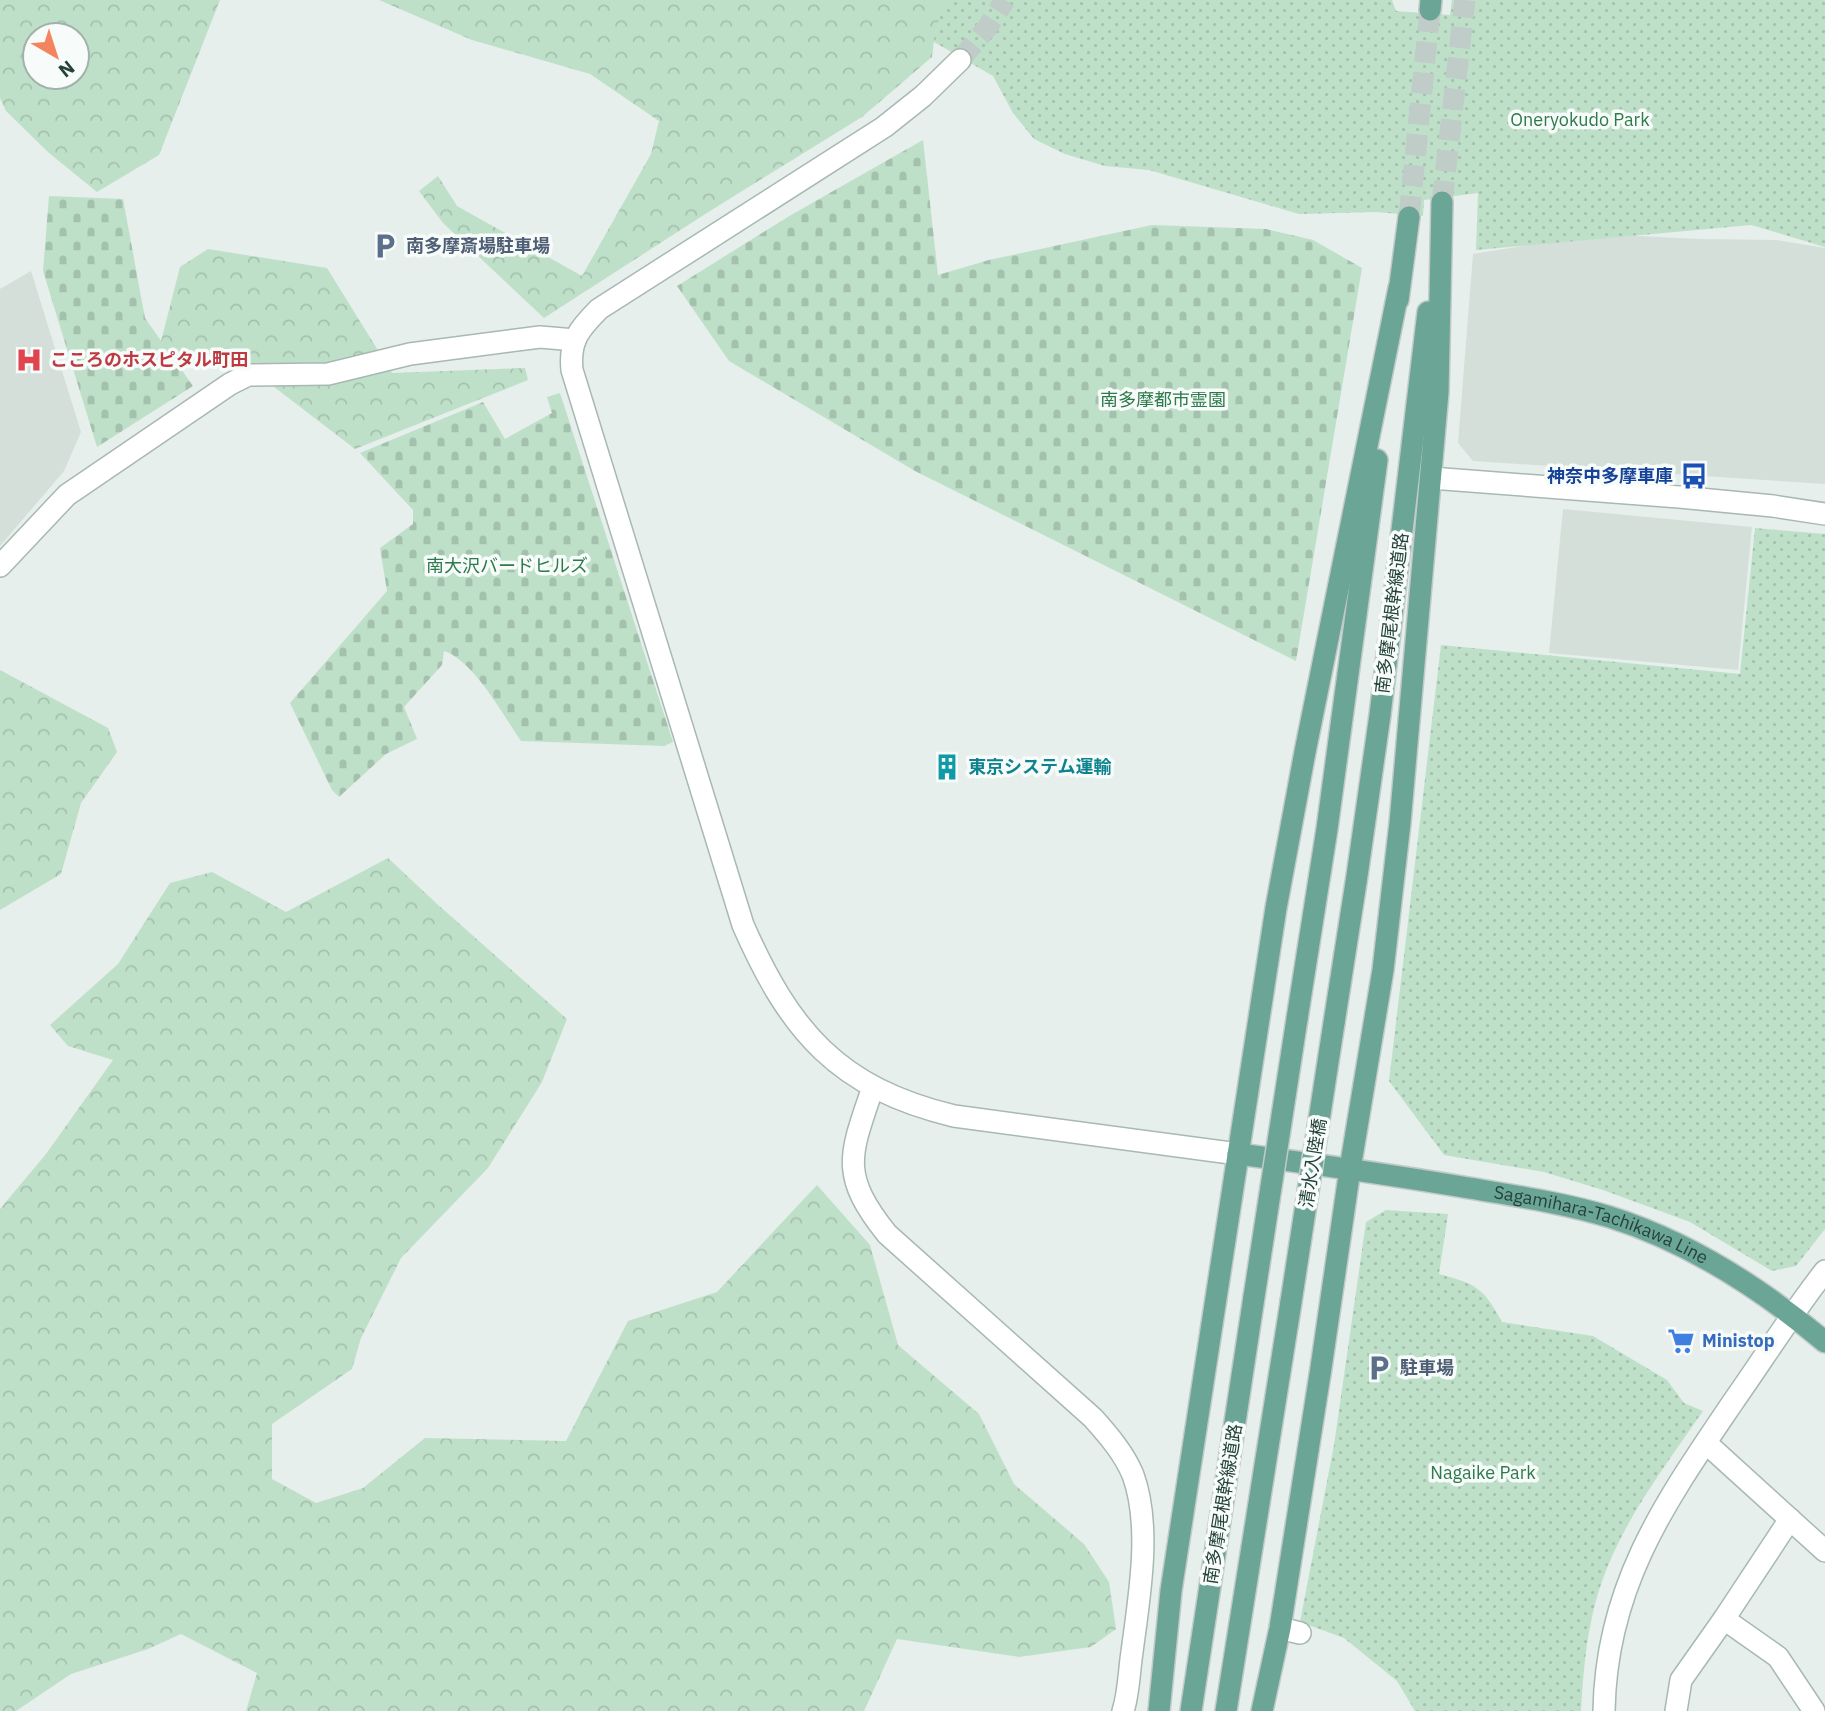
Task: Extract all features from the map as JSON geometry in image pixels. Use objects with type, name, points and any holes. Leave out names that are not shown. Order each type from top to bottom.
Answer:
[{"type":"main road","name":"南多摩尾根幹線道路","points":[[1334,1023],[1380,715],[1442,202],[1438,392],[1431,478]]},
{"type":"main road","name":"南多摩尾根幹線道路","points":[[1191,1711],[1327,828],[1409,217]]},
{"type":"main road","points":[[1159,1711],[1171,1591],[1274,922],[1399,288]]},
{"type":"main road","points":[[1262,1711],[1290,1630],[1321,1368],[1384,957],[1400,823],[1431,478]]},
{"type":"main road","name":"清水入陸橋","points":[[1291,1302],[1334,1023]]},
{"type":"main road","name":"Sagamihara-Tachikawa Line","points":[[1237,1154],[1532,1198],[1610,1217],[1647,1231],[1711,1262],[1792,1315],[1825,1342]]},
{"type":"main road","name":"南多摩尾根幹線道路","points":[[1226,1711],[1291,1302]]},
{"type":"street","points":[[960,60],[923,96],[884,127],[599,309],[585,323],[575,340],[570,354],[572,370],[743,925],[770,983],[807,1035],[842,1068],[873,1087],[904,1102],[954,1116],[1237,1154]]},
{"type":"street","points":[[0,566],[67,495],[230,384],[248,375],[328,374],[410,354],[540,337],[575,340]]},
{"type":"street","points":[[1431,478],[1692,498],[1825,514]]},
{"type":"street","points":[[873,1087],[855,1140],[853,1158],[860,1195],[870,1213],[887,1234],[1093,1418],[1121,1453],[1132,1474],[1143,1519],[1142,1549],[1138,1604],[1123,1711]]},
{"type":"street","points":[[1604,1711],[1604,1683],[1611,1638],[1622,1597],[1646,1540],[1706,1443],[1792,1315],[1825,1271]]},
{"type":"street","points":[[1706,1443],[1825,1551]]},
{"type":"street","points":[[1676,1711],[1681,1680],[1790,1519]]},
{"type":"street","points":[[1724,1619],[1778,1657],[1814,1711]]},
{"type":"shaded area","points":[[1598,234],[1776,240],[1825,248],[1825,484],[1473,461],[1458,443],[1473,254]]},
{"type":"shaded area","name":"こころのホスピタル町田","points":[[31,271],[81,432],[64,471],[0,546],[0,289]]},
{"type":"shaded area","points":[[1563,509],[1752,527],[1738,670],[1549,653]]},
{"type":"green space","points":[[0,0],[220,0],[159,155],[97,192],[49,153],[6,111],[0,98]]},
{"type":"green space","points":[[379,0],[945,0],[935,33],[932,57],[862,117],[544,318],[443,223],[419,191],[438,176],[457,206],[582,276],[651,154],[659,121],[590,74],[472,40]]},
{"type":"green space","name":"Oneryokudo Park","points":[[826,0],[1392,0],[1396,11],[1450,15],[1452,0],[1825,0],[1825,247],[1751,225],[1476,250],[1478,193],[1424,200],[1423,216],[1376,212],[1299,214],[1149,170],[1105,166],[1065,154],[1034,139],[1013,113],[993,76],[922,35]]},
{"type":"green space","name":"南多摩都市霊園","points":[[923,140],[938,275],[989,260],[1152,225],[1266,229],[1313,240],[1362,268],[1296,661],[915,471],[729,361],[677,286],[791,215]]},
{"type":"green space","points":[[49,196],[123,199],[145,318],[193,386],[97,447],[43,271]]},
{"type":"green space","points":[[208,249],[327,268],[392,373],[525,368],[528,380],[355,449],[235,357],[159,349],[180,267]]},
{"type":"green space","name":"南大沢バードヒルズ","points":[[560,393],[673,742],[664,746],[521,741],[477,677],[444,651],[442,665],[404,707],[417,739],[386,754],[339,797],[332,790],[290,703],[387,591],[380,548],[413,524],[413,510],[360,453],[483,402],[505,439],[552,413],[547,397]]},
{"type":"green space","points":[[1755,528],[1825,534],[1825,1229],[1796,1266],[1772,1271],[1690,1222],[1603,1190],[1544,1172],[1444,1155],[1389,1081],[1441,645],[1740,674]]},
{"type":"green space","points":[[0,670],[108,728],[117,752],[81,803],[61,874],[0,910]]},
{"type":"green space","points":[[388,858],[567,1019],[542,1082],[488,1168],[401,1258],[361,1338],[352,1369],[272,1424],[272,1479],[316,1503],[363,1488],[425,1438],[566,1441],[628,1321],[717,1292],[817,1185],[870,1245],[898,1345],[979,1414],[1014,1484],[1084,1544],[1109,1582],[1116,1629],[1091,1647],[1019,1657],[897,1639],[864,1711],[246,1711],[257,1673],[181,1634],[148,1649],[71,1674],[16,1711],[0,1711],[0,1209],[46,1154],[113,1060],[68,1046],[50,1025],[118,964],[170,883],[212,872],[286,912]]},
{"type":"green space","name":"Nagaike Park","points":[[1386,1210],[1448,1214],[1439,1274],[1477,1289],[1489,1301],[1502,1322],[1593,1336],[1667,1380],[1684,1403],[1703,1411],[1640,1503],[1603,1578],[1589,1630],[1581,1711],[1415,1711],[1397,1681],[1344,1638],[1300,1622],[1334,1445],[1366,1222]]},
{"type":"tunnel","points":[[960,60],[987,28],[1005,0]]},
{"type":"tunnel","points":[[1442,202],[1465,0]]},
{"type":"tunnel","points":[[1409,217],[1430,10]]},
{"type":"place","name":"南多摩斎場駐車場","points":[[385,246]]},
{"type":"place","name":"こころのホスピタル町田","points":[[29,360]]},
{"type":"place","name":"神奈中多摩車庫","points":[[1694,476]]},
{"type":"place","name":"東京システム運輸","points":[[947,767]]},
{"type":"place","name":"Ministop","points":[[1681,1341]]},
{"type":"place","name":"駐車場","points":[[1379,1368]]}]
